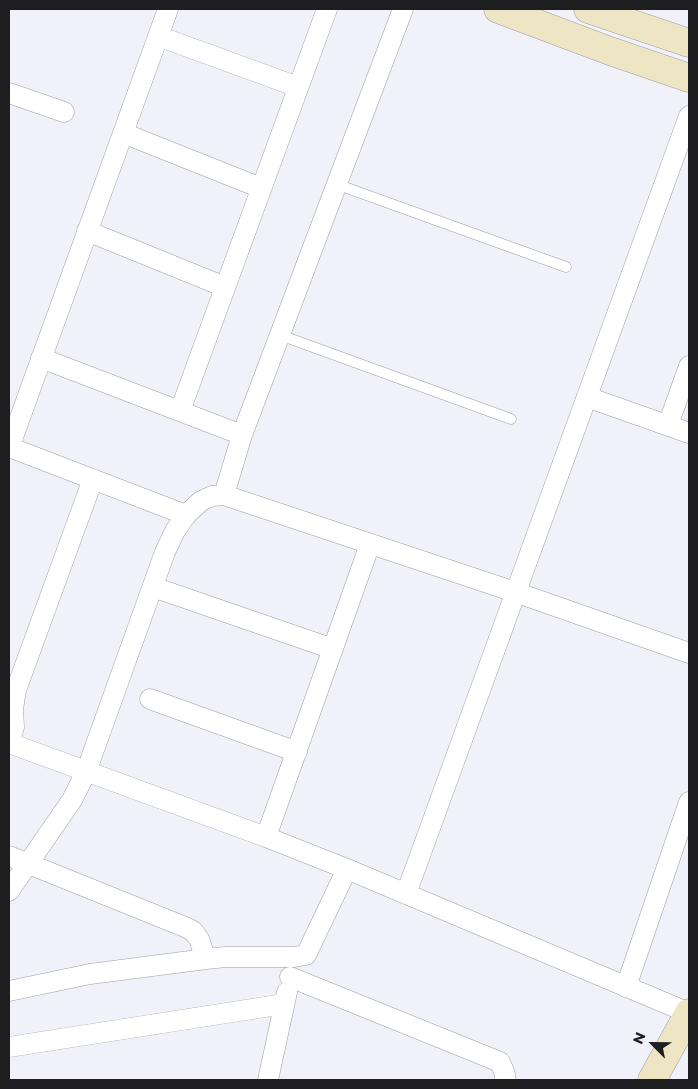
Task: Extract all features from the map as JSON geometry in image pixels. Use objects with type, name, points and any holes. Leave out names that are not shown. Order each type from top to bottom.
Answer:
[{"type":"main road","points":[[498,9],[689,78]]},
{"type":"main road","points":[[588,9],[623,14],[689,43]]},
{"type":"main road","points":[[652,1080],[689,1013]]},
{"type":"street","points":[[168,9],[41,358],[14,420],[9,448],[186,515]]},
{"type":"street","points":[[180,411],[327,9]]},
{"type":"street","points":[[224,495],[242,435],[403,9]]},
{"type":"street","points":[[158,36],[298,87]]},
{"type":"street","points":[[9,93],[64,112]]},
{"type":"street","points":[[406,894],[689,116]]},
{"type":"street","points":[[123,133],[261,188]]},
{"type":"street","points":[[87,231],[225,287]]},
{"type":"street","points":[[41,358],[242,435]]},
{"type":"street","points":[[668,425],[689,366]]},
{"type":"street","points":[[587,397],[689,432]]},
{"type":"street","points":[[93,479],[16,690],[13,709],[14,726],[9,743],[266,837],[347,869],[689,1013]]},
{"type":"street","points":[[9,891],[72,800],[86,772],[175,531],[186,515],[201,501],[212,496],[224,495],[515,592],[689,653]]},
{"type":"street","points":[[266,837],[370,544]]},
{"type":"street","points":[[153,587],[333,649]]},
{"type":"street","points":[[150,699],[297,752]]},
{"type":"street","points":[[626,987],[689,802]]},
{"type":"street","points":[[9,856],[185,926],[193,931],[199,939],[206,959]]},
{"type":"street","points":[[9,992],[90,974],[206,959],[226,957],[294,957],[306,955],[347,869]]},
{"type":"street","points":[[268,1080],[294,957]]},
{"type":"street","points":[[290,977],[500,1062],[505,1074],[505,1080]]},
{"type":"street","points":[[9,1047],[284,1004]]},
{"type":"lane","points":[[336,184],[566,267]]},
{"type":"lane","points":[[280,335],[511,419]]}]
